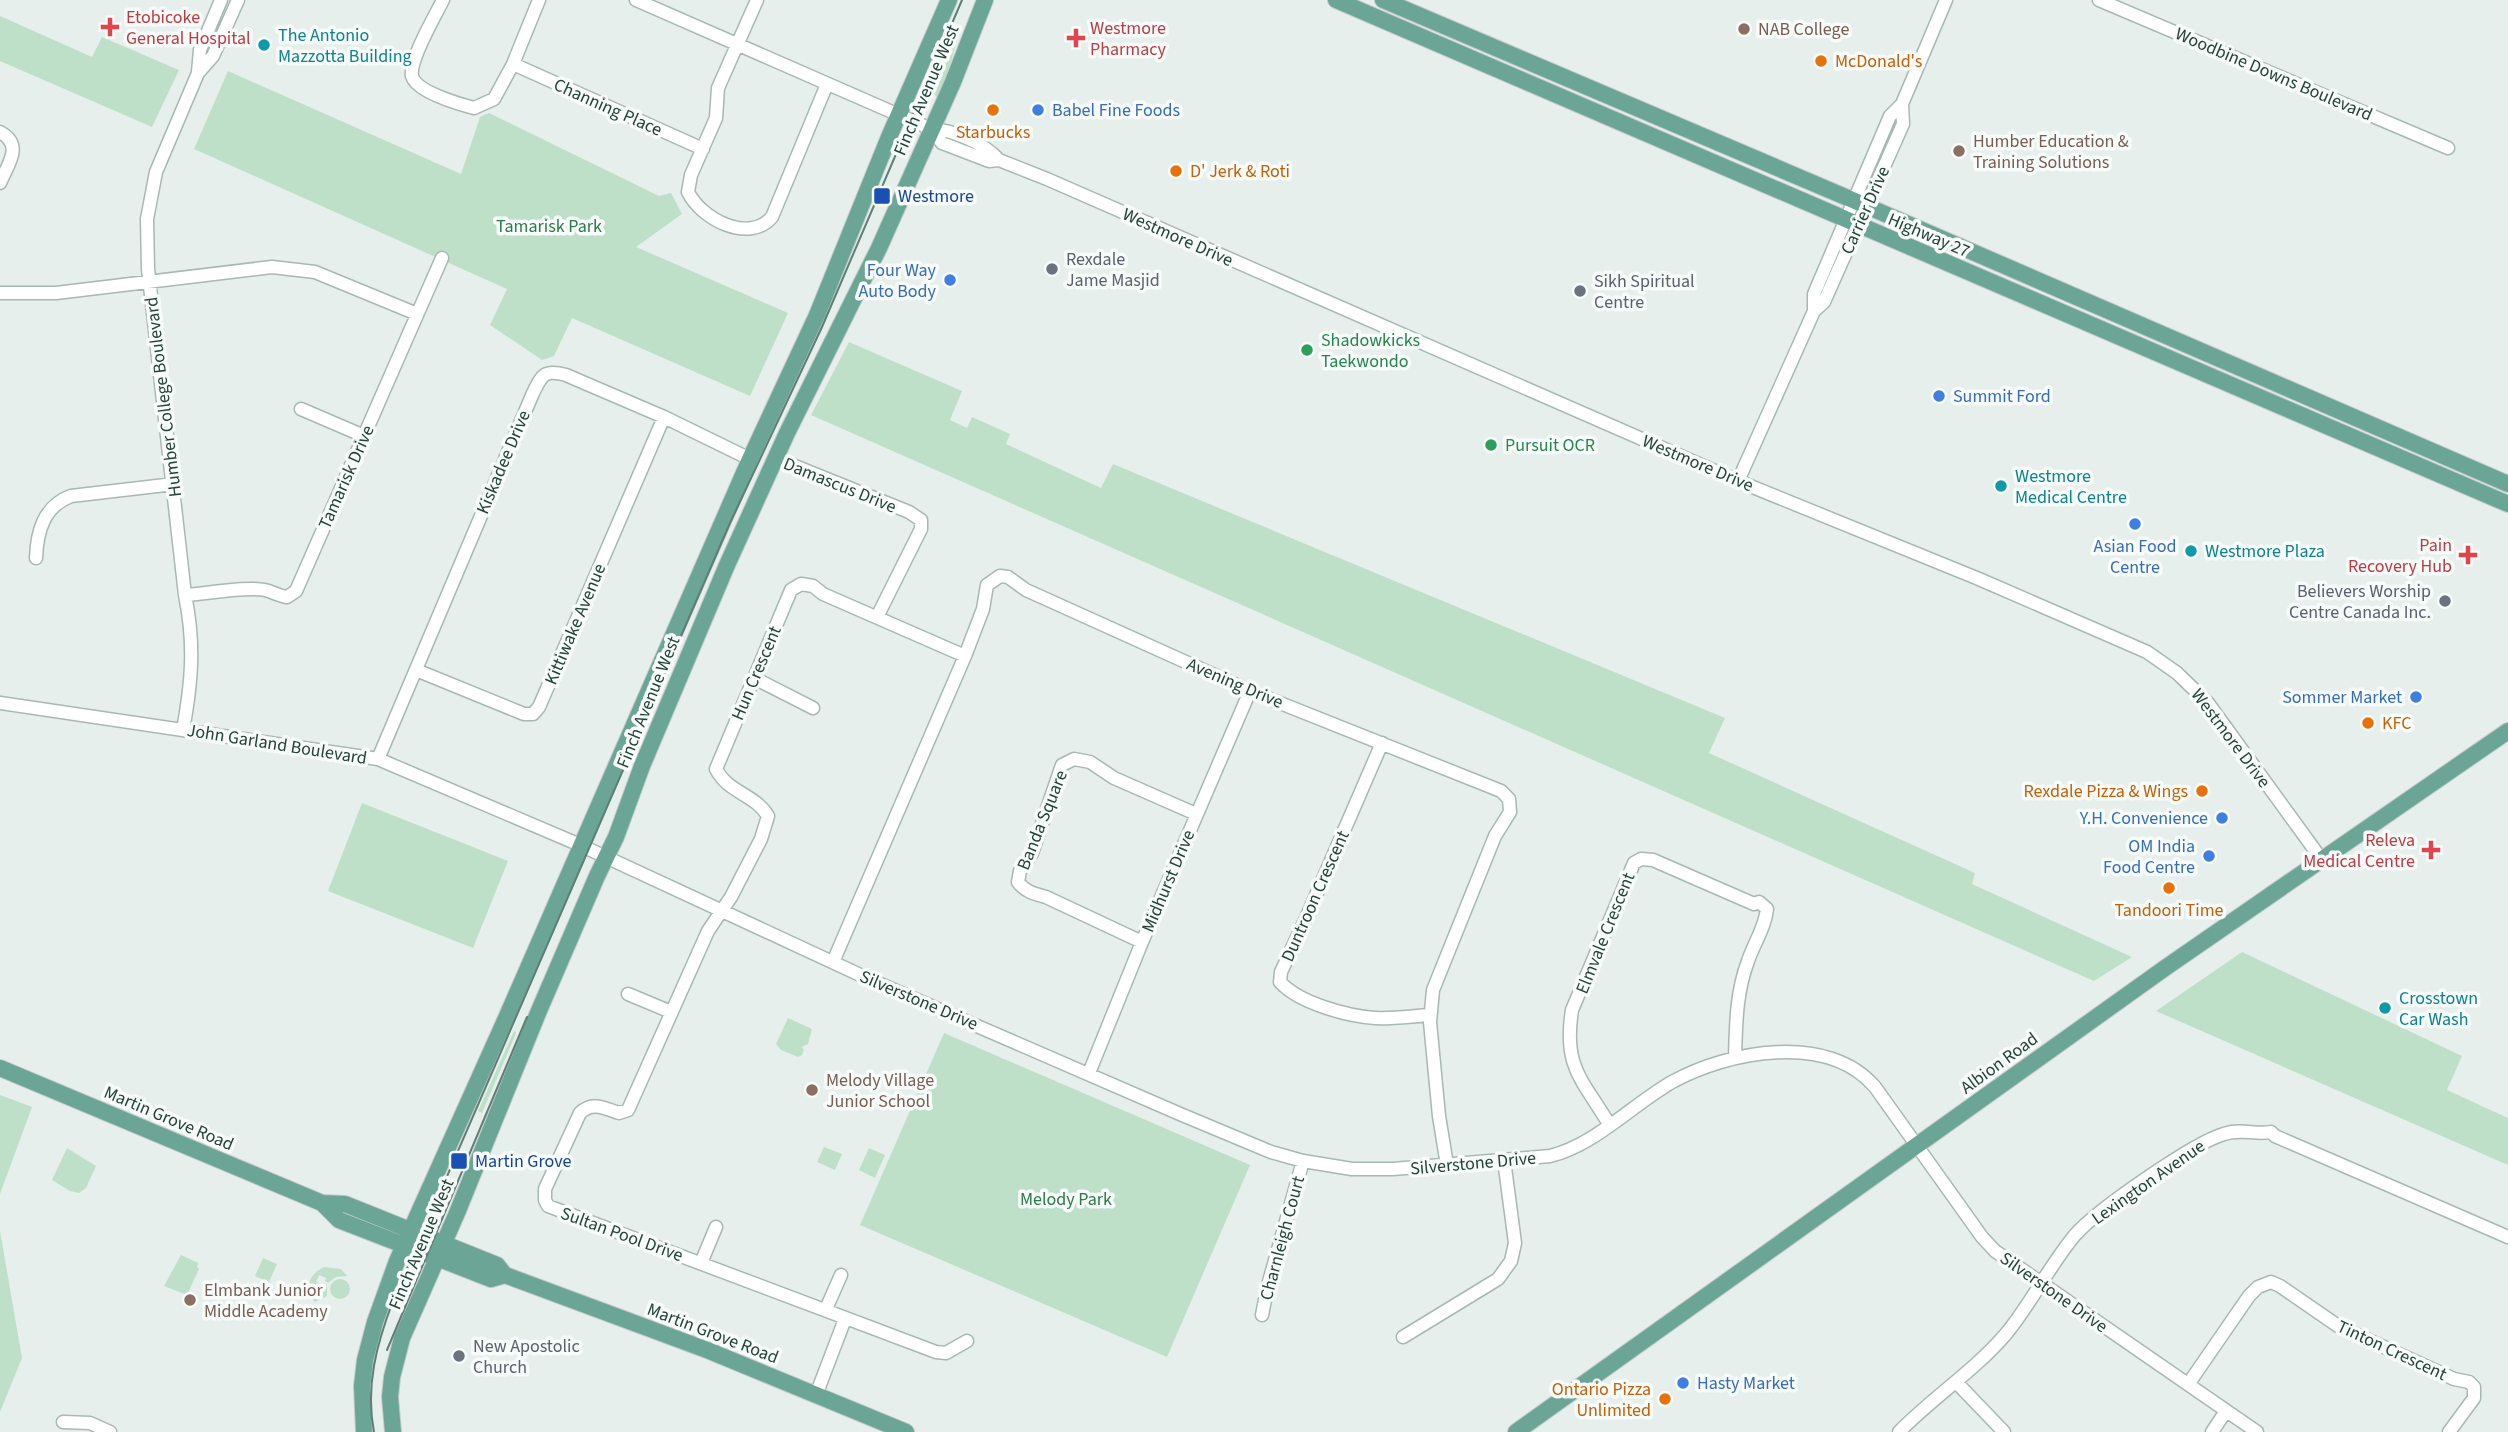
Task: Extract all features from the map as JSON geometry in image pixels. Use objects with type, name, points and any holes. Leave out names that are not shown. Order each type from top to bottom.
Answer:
[{"type":"main road","name":"Finch Avenue West","points":[[364,1432],[362,1386],[365,1360],[385,1293],[404,1246],[750,459],[817,315],[949,0]]},
{"type":"main road","name":"Finch Avenue West","points":[[393,1432],[390,1396],[396,1356],[543,1000],[616,837],[680,674],[775,458],[879,248],[985,0]]},
{"type":"main road","name":"Highway 27","points":[[1336,0],[2508,505]]},
{"type":"main road","name":"Highway 27","points":[[1383,0],[2508,484]]},
{"type":"main road","name":"Albion Road","points":[[1516,1432],[2165,968],[2508,731]]},
{"type":"main road","name":"Martin Grove Road","points":[[0,1068],[322,1203],[345,1204],[412,1230],[497,1265],[505,1275],[579,1301],[906,1432]]},
{"type":"main road","name":"Martin Grove Road","points":[[322,1203],[339,1220],[436,1259],[491,1279],[505,1275]]},
{"type":"street","name":"Humber College Boulevard","points":[[183,730],[193,652],[146,241],[150,196],[160,164],[198,73],[200,50],[221,0]]},
{"type":"street","name":"Humber College Boulevard","points":[[198,73],[213,56],[238,0]]},
{"type":"street","points":[[443,0],[414,62],[412,76],[417,84],[428,91],[474,108],[494,99],[513,64],[539,0]]},
{"type":"street","name":"Westmore Drive","points":[[636,0],[931,129],[947,130],[992,152],[999,160],[1738,481],[1979,579],[2147,652],[2177,673],[2208,703],[2322,860]]},
{"type":"street","points":[[757,0],[718,88],[716,118],[688,186],[688,192],[698,207],[713,218],[743,229],[753,229],[766,224],[772,217],[827,84]]},
{"type":"street","name":"Carrier Drive","points":[[1738,481],[1814,311],[1825,302],[1852,222],[1903,124],[1902,104],[1946,0]]},
{"type":"street","name":"Woodbine Downs Boulevard","points":[[2099,0],[2448,148]]},
{"type":"street","name":"Channing Place","points":[[513,64],[703,149]]},
{"type":"street","points":[[0,132],[13,143],[13,150],[0,183]]},
{"type":"street","name":"Tamarisk Drive","points":[[185,596],[266,590],[287,597],[296,591],[442,258]]},
{"type":"street","points":[[0,293],[36,294],[272,267],[315,272],[417,314]]},
{"type":"street","name":"Kiskadee Drive","points":[[378,760],[533,393],[543,375],[552,371],[566,375],[664,417],[750,459]]},
{"type":"street","points":[[301,409],[364,436]]},
{"type":"street","name":"Kittiwake Avenue","points":[[415,670],[524,714],[533,714],[539,707],[664,417]]},
{"type":"street","name":"Damascus Drive","points":[[775,458],[909,512],[921,520],[921,529],[877,617]]},
{"type":"street","points":[[37,558],[37,537],[49,510],[58,500],[71,496],[174,484]]},
{"type":"street","name":"Avening Drive","points":[[833,962],[965,656],[983,610],[987,585],[1000,576],[1008,577],[1026,590],[1250,691],[1501,791],[1509,799],[1510,812],[1495,836],[1433,990],[1430,1014],[1439,1116],[1447,1165]]},
{"type":"street","name":"Hun Crescent","points":[[723,910],[761,839],[768,816],[763,807],[722,781],[716,769],[791,590],[801,584],[813,586],[823,594],[965,656]]},
{"type":"street","points":[[754,678],[813,708]]},
{"type":"street","name":"Midhurst Drive","points":[[1089,1073],[1250,691]]},
{"type":"street","name":"John Garland Boulevard","points":[[0,703],[378,760],[580,845]]},
{"type":"street","name":"Duntroon Crescent","points":[[1382,743],[1283,965],[1280,982],[1288,991],[1313,1003],[1348,1013],[1376,1018],[1430,1014]]},
{"type":"street","name":"Banda Square","points":[[1142,942],[1033,893],[1018,882],[1020,871],[1032,853],[1062,765],[1074,759],[1090,762],[1114,778],[1196,814]]},
{"type":"street","name":"Silverstone Drive","points":[[580,845],[833,962],[1271,1152],[1303,1161],[1352,1169],[1394,1170],[1563,1153],[1681,1077],[1712,1064],[1735,1058],[1806,1052],[1839,1060],[1853,1067],[1871,1082],[1982,1237],[1995,1251],[2257,1432]]},
{"type":"street","name":"Elmvale Crescent","points":[[1609,1124],[1578,1078],[1570,1052],[1569,1030],[1572,1010],[1634,863],[1642,859],[1653,860],[1754,904],[1764,904],[1768,909],[1764,925],[1747,962],[1736,1005],[1735,1058]]},
{"type":"street","name":"Sultan Pool Drive","points":[[723,910],[710,926],[628,1110],[619,1113],[595,1105],[580,1113],[545,1189],[548,1206],[936,1352],[946,1353],[967,1341]]},
{"type":"street","points":[[628,994],[671,1012]]},
{"type":"street","name":"Lexington Avenue","points":[[1899,1432],[2005,1334],[2071,1240],[2088,1223],[2196,1146],[2225,1133],[2243,1130],[2271,1132],[2508,1237]]},
{"type":"street","points":[[1404,1337],[1497,1279],[1511,1261],[1516,1244],[1504,1160]]},
{"type":"street","name":"Charnleigh Court","points":[[1262,1315],[1303,1161]]},
{"type":"street","points":[[701,1263],[716,1227]]},
{"type":"street","points":[[826,1309],[841,1275]]},
{"type":"street","name":"Tinton Crescent","points":[[2189,1383],[2249,1296],[2258,1287],[2272,1282],[2355,1335],[2454,1379],[2469,1382],[2474,1387],[2474,1398],[2449,1432]]},
{"type":"street","points":[[816,1395],[845,1318]]},
{"type":"street","points":[[1956,1382],[2004,1432]]},
{"type":"street","points":[[2212,1432],[2226,1411]]},
{"type":"street","points":[[63,1422],[90,1423],[110,1432]]},
{"type":"green space","points":[[0,16],[92,57],[102,37],[179,70],[152,127],[0,61]]},
{"type":"green space","points":[[959,33],[944,87],[937,97],[933,94]]},
{"type":"green space","name":"Tamarisk Park","points":[[228,71],[461,174],[480,117],[489,113],[659,196],[671,193],[682,214],[636,247],[788,313],[750,396],[572,318],[554,356],[542,360],[490,325],[507,289],[194,149]]},
{"type":"green space","points":[[849,342],[962,391],[950,420],[967,428],[972,417],[1010,434],[1006,444],[1101,488],[1113,464],[1725,718],[1709,753],[1975,873],[1972,884],[2132,957],[2094,981],[811,415]]},
{"type":"green space","points":[[362,803],[508,861],[473,948],[328,891]]},
{"type":"green space","points":[[2242,952],[2462,1056],[2447,1090],[2508,1118],[2508,1165],[2156,1011]]},
{"type":"green space","points":[[788,1018],[812,1029],[808,1044],[802,1047],[802,1055],[798,1057],[781,1050],[776,1044]]},
{"type":"green space","points":[[514,1031],[515,1036],[482,1113],[478,1111]]},
{"type":"green space","name":"Melody Park","points":[[944,1033],[1250,1165],[1167,1357],[860,1225]]},
{"type":"green space","points":[[0,1095],[32,1107],[0,1194]]},
{"type":"green space","points":[[824,1147],[842,1154],[835,1170],[817,1162]]},
{"type":"green space","points":[[67,1148],[96,1166],[86,1188],[79,1193],[70,1191],[52,1180]]},
{"type":"green space","points":[[869,1148],[885,1155],[875,1178],[859,1170]]},
{"type":"green space","points":[[0,1231],[22,1358],[0,1412]]},
{"type":"green space","points":[[181,1255],[198,1263],[199,1269],[187,1295],[164,1286]]},
{"type":"green space","points":[[263,1258],[277,1264],[269,1282],[255,1276]]},
{"type":"green space","points":[[324,1267],[341,1269],[347,1276],[336,1277],[328,1283],[326,1278],[319,1275],[316,1282],[327,1285],[327,1296],[315,1302],[310,1297],[309,1283],[315,1273]]},
{"type":"green space","points":[[340,1279],[347,1282],[350,1289],[347,1296],[340,1299],[333,1296],[330,1289],[333,1282]]},
{"type":"tram line","points":[[374,1432],[371,1398],[374,1365],[393,1301],[730,523],[822,327],[962,0]]},
{"type":"tram line","points":[[387,1350],[527,1017]]},
{"type":"place","name":"Etobicoke General Hospital","points":[[110,27]]},
{"type":"place","name":"NAB College","points":[[1744,29]]},
{"type":"place","name":"Westmore Pharmacy","points":[[1076,38]]},
{"type":"place","name":"The Antonio Mazzotta Building","points":[[264,45]]},
{"type":"place","name":"McDonald's","points":[[1821,61]]},
{"type":"place","name":"Starbucks","points":[[993,110]]},
{"type":"place","name":"Babel Fine Foods","points":[[1038,110]]},
{"type":"place","name":"Humber Education & Training Solutions","points":[[1959,151]]},
{"type":"place","name":"D' Jerk & Roti","points":[[1176,171]]},
{"type":"place","name":"Westmore","points":[[882,196]]},
{"type":"place","name":"Rexdale Jame Masjid","points":[[1052,269]]},
{"type":"place","name":"Four Way Auto Body","points":[[950,280]]},
{"type":"place","name":"Sikh Spiritual Centre","points":[[1580,291]]},
{"type":"place","name":"Shadowkicks Taekwondo","points":[[1307,350]]},
{"type":"place","name":"Summit Ford","points":[[1939,396]]},
{"type":"place","name":"Pursuit OCR","points":[[1491,445]]},
{"type":"place","name":"Westmore Medical Centre","points":[[2001,486]]},
{"type":"place","name":"Asian Food Centre","points":[[2135,524]]},
{"type":"place","name":"Westmore Plaza","points":[[2191,551]]},
{"type":"place","name":"Pain Recovery Hub","points":[[2468,555]]},
{"type":"place","name":"Believers Worship Centre Canada Inc.","points":[[2445,601]]},
{"type":"place","name":"Sommer Market","points":[[2416,697]]},
{"type":"place","name":"KFC","points":[[2368,723]]},
{"type":"place","name":"Rexdale Pizza & Wings","points":[[2202,791]]},
{"type":"place","name":"Y.H. Convenience","points":[[2222,818]]},
{"type":"place","name":"Releva Medical Centre","points":[[2431,850]]},
{"type":"place","name":"OM India Food Centre","points":[[2209,856]]},
{"type":"place","name":"Tandoori Time","points":[[2169,888]]},
{"type":"place","name":"Crosstown Car Wash","points":[[2385,1008]]},
{"type":"place","name":"Melody Village Junior School","points":[[812,1090]]},
{"type":"place","name":"Martin Grove","points":[[459,1161]]},
{"type":"place","name":"Elmbank Junior Middle Academy","points":[[190,1300]]},
{"type":"place","name":"New Apostolic Church","points":[[459,1356]]},
{"type":"place","name":"Hasty Market","points":[[1683,1383]]},
{"type":"place","name":"Ontario Pizza Unlimited","points":[[1665,1399]]}]
